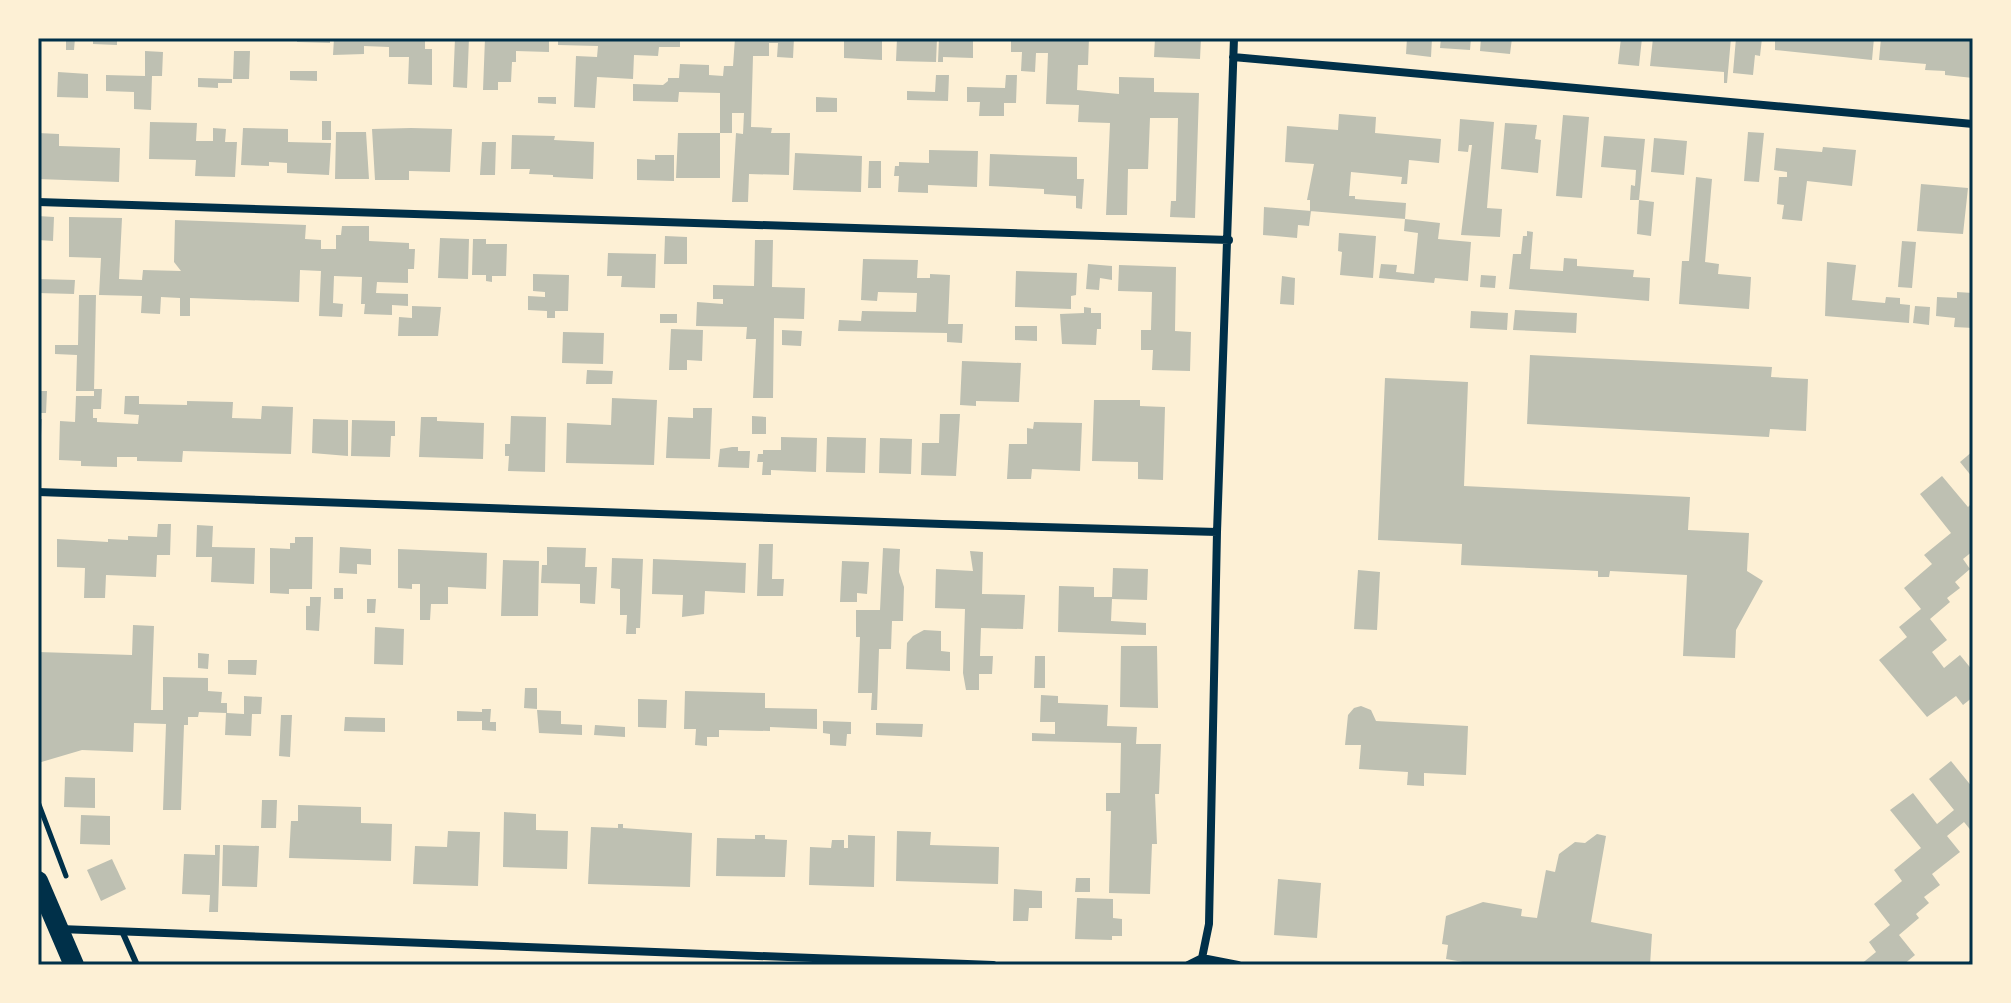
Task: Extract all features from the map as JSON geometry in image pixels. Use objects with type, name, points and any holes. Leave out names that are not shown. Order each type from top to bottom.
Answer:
[{"type":"main road","points":[[38,881],[74,965]]},
{"type":"street","points":[[1202,958],[1209,924],[1217,532],[1234,38]]},
{"type":"street","points":[[1233,57],[1973,124]]},
{"type":"street","points":[[38,202],[1229,240]]},
{"type":"street","points":[[38,492],[1217,532]]},
{"type":"street","points":[[59,929],[993,965]]},
{"type":"street","points":[[1188,965],[1202,958],[1238,965]]},
{"type":"lane","points":[[122,931],[137,965]]},
{"type":"building","points":[[66,38],[75,38],[74,50],[66,50]]},
{"type":"building","points":[[93,38],[117,38],[117,45],[93,44]]},
{"type":"building","points":[[297,38],[330,38],[330,43],[297,42]]},
{"type":"building","points":[[334,38],[425,38],[425,49],[432,49],[432,85],[408,84],[409,57],[389,57],[389,47],[364,46],[364,54],[333,55]]},
{"type":"building","points":[[455,38],[469,38],[467,88],[453,87]]},
{"type":"building","points":[[485,38],[549,38],[549,52],[516,51],[511,82],[498,82],[498,90],[483,90]]},
{"type":"building","points":[[558,38],[680,38],[680,47],[659,47],[658,56],[634,55],[633,79],[597,77],[595,108],[574,107],[576,56],[597,57],[598,46],[558,45]]},
{"type":"building","points":[[735,38],[794,38],[793,58],[777,57],[778,43],[769,43],[769,56],[753,56],[751,127],[772,128],[771,133],[790,133],[789,175],[749,174],[748,202],[732,202],[736,133],[743,134],[744,113],[732,113],[732,133],[720,133],[720,93],[679,92],[678,102],[633,101],[633,84],[663,85],[668,78],[679,78],[680,64],[709,65],[709,75],[723,76],[724,66],[733,66]]},
{"type":"building","points":[[844,38],[882,38],[882,60],[844,58]]},
{"type":"building","points":[[897,38],[937,38],[936,62],[896,61]]},
{"type":"building","points":[[939,38],[973,38],[973,58],[943,57],[943,62],[938,62]]},
{"type":"building","points":[[1011,38],[1089,38],[1088,65],[1078,65],[1077,90],[1119,94],[1119,77],[1154,78],[1154,92],[1199,93],[1195,218],[1170,217],[1171,201],[1176,201],[1178,118],[1150,118],[1148,169],[1128,169],[1127,215],[1106,215],[1110,123],[1078,122],[1079,105],[1046,104],[1048,53],[1036,53],[1035,72],[1021,71],[1022,52],[1011,52]]},
{"type":"building","points":[[1155,38],[1201,38],[1200,59],[1154,57]]},
{"type":"building","points":[[1407,38],[1432,38],[1431,57],[1406,54]]},
{"type":"building","points":[[1441,38],[1471,38],[1470,50],[1440,48]]},
{"type":"building","points":[[1481,38],[1512,38],[1510,54],[1480,51]]},
{"type":"building","points":[[1621,38],[1642,38],[1639,66],[1618,64]]},
{"type":"building","points":[[1653,38],[1731,38],[1727,83],[1724,83],[1724,72],[1650,66]]},
{"type":"building","points":[[1736,38],[1762,38],[1760,56],[1755,55],[1753,75],[1733,73]]},
{"type":"building","points":[[1775,38],[1874,38],[1872,60],[1775,50]]},
{"type":"building","points":[[1881,38],[1973,38],[1973,78],[1925,70],[1926,64],[1879,60]]},
{"type":"building","points":[[145,51],[163,52],[162,76],[152,76],[151,110],[134,109],[134,92],[106,91],[106,75],[145,76]]},
{"type":"building","points":[[234,51],[250,51],[249,79],[233,79]]},
{"type":"building","points":[[290,71],[317,71],[317,81],[290,80]]},
{"type":"building","points":[[58,72],[88,74],[88,98],[57,97]]},
{"type":"building","points":[[936,75],[949,75],[948,101],[907,100],[907,91],[935,92]]},
{"type":"building","points":[[1006,75],[1017,75],[1016,103],[1004,103],[1004,116],[979,116],[980,102],[967,102],[967,87],[1005,88]]},
{"type":"building","points":[[198,78],[232,79],[232,83],[218,83],[218,88],[198,87]]},
{"type":"building","points":[[538,97],[556,97],[556,104],[538,103]]},
{"type":"building","points":[[816,97],[837,98],[837,112],[816,112]]},
{"type":"building","points":[[1339,114],[1376,117],[1375,133],[1441,139],[1439,163],[1409,160],[1407,184],[1401,184],[1402,177],[1351,172],[1349,196],[1406,203],[1405,219],[1310,211],[1310,200],[1307,200],[1314,164],[1285,162],[1287,126],[1338,130]]},
{"type":"building","points":[[1563,115],[1589,117],[1582,198],[1556,196]]},
{"type":"building","points":[[1460,119],[1494,122],[1487,208],[1502,209],[1500,237],[1461,235],[1472,145],[1469,145],[1468,152],[1458,151]]},
{"type":"building","points":[[322,121],[331,121],[331,140],[322,140]]},
{"type":"building","points":[[150,122],[197,123],[196,141],[213,141],[213,128],[226,129],[225,142],[237,142],[235,177],[195,176],[196,160],[149,159]]},
{"type":"building","points":[[1505,123],[1537,125],[1535,139],[1541,140],[1538,173],[1501,169]]},
{"type":"building","points":[[243,128],[288,129],[288,142],[331,143],[329,175],[287,173],[287,163],[241,165]]},
{"type":"building","points":[[372,129],[452,129],[450,172],[409,171],[409,180],[375,180]]},
{"type":"building","points":[[336,132],[366,132],[369,179],[335,179]]},
{"type":"building","points":[[1748,132],[1764,133],[1759,182],[1744,181]]},
{"type":"building","points":[[38,133],[59,134],[59,146],[120,148],[119,182],[38,179]]},
{"type":"building","points":[[678,133],[720,133],[720,178],[676,178]]},
{"type":"building","points":[[512,135],[555,136],[554,140],[594,142],[593,179],[553,177],[529,174],[530,169],[511,169]]},
{"type":"building","points":[[1604,136],[1645,139],[1639,200],[1630,200],[1636,170],[1601,167]]},
{"type":"building","points":[[1654,138],[1687,141],[1684,175],[1651,172]]},
{"type":"building","points":[[482,142],[496,142],[495,175],[480,175]]},
{"type":"building","points":[[1823,147],[1856,150],[1852,186],[1807,181],[1802,221],[1782,219],[1784,205],[1777,204],[1779,177],[1787,177],[1787,172],[1774,170],[1776,148],[1822,152]]},
{"type":"building","points":[[929,150],[978,151],[977,187],[928,185],[928,193],[898,192],[899,176],[894,176],[895,166],[899,166],[899,162],[929,163]]},
{"type":"building","points":[[795,153],[862,156],[861,192],[793,190]]},
{"type":"building","points":[[990,154],[1077,157],[1077,179],[1084,179],[1082,209],[1076,208],[1076,196],[1044,194],[1044,189],[989,186]]},
{"type":"building","points":[[655,155],[674,155],[674,181],[637,180],[637,159],[655,160]]},
{"type":"building","points":[[869,161],[881,161],[881,188],[868,188]]},
{"type":"building","points":[[1696,177],[1712,179],[1705,262],[1719,264],[1718,274],[1751,277],[1749,309],[1679,304],[1682,261],[1689,261]]},
{"type":"building","points":[[1921,184],[1968,188],[1963,234],[1917,231]]},
{"type":"building","points":[[1639,200],[1654,202],[1651,236],[1637,234]]},
{"type":"building","points":[[1264,207],[1311,211],[1309,226],[1298,225],[1297,238],[1263,235]]},
{"type":"building","points":[[38,216],[54,217],[53,241],[38,240]]},
{"type":"building","points":[[69,217],[122,218],[119,279],[142,280],[143,270],[181,271],[174,262],[175,220],[306,225],[305,239],[321,240],[321,249],[336,249],[336,235],[341,235],[342,226],[369,226],[369,241],[409,243],[409,249],[415,249],[414,269],[408,269],[408,283],[377,282],[376,293],[408,294],[408,306],[392,305],[392,315],[364,314],[365,304],[361,304],[362,277],[334,276],[333,303],[343,304],[342,317],[319,316],[321,271],[300,270],[299,302],[190,298],[190,316],[180,316],[180,298],[161,297],[160,314],[141,313],[142,296],[99,295],[101,258],[69,257]]},
{"type":"building","points":[[1405,219],[1440,223],[1438,239],[1471,242],[1468,281],[1435,278],[1434,283],[1379,278],[1381,264],[1397,265],[1396,272],[1414,274],[1418,233],[1404,231]]},
{"type":"building","points":[[1527,231],[1533,232],[1530,269],[1563,271],[1564,258],[1577,259],[1577,266],[1634,270],[1633,277],[1650,278],[1649,301],[1509,289],[1513,254],[1521,254],[1523,236],[1527,236]]},
{"type":"building","points":[[1339,233],[1376,236],[1373,278],[1340,275],[1342,252],[1338,251]]},
{"type":"building","points":[[665,236],[687,237],[687,264],[664,264]]},
{"type":"building","points":[[440,238],[469,239],[468,279],[438,278]]},
{"type":"building","points":[[473,239],[486,239],[486,244],[507,244],[506,276],[492,276],[492,282],[486,281],[486,275],[472,275]]},
{"type":"building","points":[[755,240],[773,240],[772,287],[805,288],[804,319],[774,318],[773,398],[753,398],[756,339],[746,339],[747,327],[696,326],[697,302],[723,304],[723,299],[713,299],[713,285],[754,286]]},
{"type":"building","points":[[1902,241],[1916,242],[1912,288],[1898,287]]},
{"type":"building","points":[[608,253],[656,254],[655,288],[621,287],[622,276],[607,276]]},
{"type":"building","points":[[863,259],[918,260],[917,278],[930,278],[930,274],[950,275],[948,324],[963,324],[962,343],[947,342],[947,333],[838,331],[839,320],[861,321],[862,311],[916,312],[917,293],[878,292],[877,301],[861,300]]},
{"type":"building","points":[[1827,262],[1856,265],[1852,300],[1885,303],[1886,297],[1900,298],[1900,304],[1910,305],[1909,323],[1825,316]]},
{"type":"building","points":[[1088,264],[1112,266],[1112,280],[1100,278],[1099,290],[1086,289]]},
{"type":"building","points":[[1119,265],[1176,267],[1175,331],[1191,332],[1190,371],[1152,370],[1153,350],[1141,350],[1141,330],[1151,330],[1152,292],[1118,291]]},
{"type":"building","points":[[1016,271],[1077,273],[1076,295],[1071,296],[1071,309],[1015,307]]},
{"type":"building","points":[[533,274],[569,275],[568,311],[555,311],[555,318],[547,318],[547,311],[528,310],[528,296],[545,297],[545,292],[533,291]]},
{"type":"building","points":[[1481,275],[1496,276],[1495,288],[1480,287]]},
{"type":"building","points":[[1282,276],[1295,278],[1294,305],[1280,304]]},
{"type":"building","points":[[38,279],[75,280],[74,294],[38,293]]},
{"type":"building","points":[[1957,292],[1973,293],[1973,328],[1954,327],[1955,318],[1936,316],[1937,297],[1957,298]]},
{"type":"building","points":[[79,295],[96,295],[94,391],[76,391],[77,355],[55,354],[55,345],[78,345]]},
{"type":"building","points":[[412,306],[441,307],[438,336],[398,336],[399,317],[412,318]]},
{"type":"building","points":[[1915,306],[1930,307],[1929,325],[1913,323]]},
{"type":"building","points":[[1084,307],[1091,308],[1091,313],[1101,313],[1101,329],[1097,329],[1096,345],[1062,344],[1060,314],[1084,313]]},
{"type":"building","points":[[1515,310],[1577,313],[1576,333],[1513,330]]},
{"type":"building","points":[[1471,311],[1508,313],[1507,330],[1470,328]]},
{"type":"building","points":[[660,314],[677,314],[677,323],[660,323]]},
{"type":"building","points":[[1015,326],[1037,326],[1037,341],[1015,340]]},
{"type":"building","points":[[671,329],[703,330],[702,361],[687,360],[687,370],[669,370]]},
{"type":"building","points":[[782,330],[802,331],[801,346],[782,345]]},
{"type":"building","points":[[563,332],[604,333],[603,364],[562,363]]},
{"type":"building","points":[[1530,355],[1772,367],[1771,377],[1808,379],[1806,431],[1770,429],[1769,437],[1527,424]]},
{"type":"building","points":[[962,361],[1021,363],[1019,402],[976,401],[976,406],[960,405]]},
{"type":"building","points":[[587,370],[613,371],[612,384],[586,384]]},
{"type":"building","points":[[1385,378],[1468,382],[1464,486],[1690,497],[1688,530],[1749,533],[1747,571],[1763,581],[1736,630],[1735,658],[1683,656],[1687,575],[1610,571],[1609,577],[1598,577],[1598,571],[1461,565],[1462,544],[1378,540]]},
{"type":"building","points":[[94,389],[102,389],[101,409],[93,409],[93,418],[97,418],[97,422],[138,424],[139,415],[124,414],[125,396],[139,396],[139,404],[233,402],[232,418],[261,419],[262,406],[293,407],[291,454],[183,451],[182,462],[137,461],[137,457],[117,457],[117,467],[81,466],[81,461],[59,460],[60,421],[75,422],[76,396],[94,396]]},
{"type":"building","points":[[38,391],[47,391],[46,413],[38,413]]},
{"type":"building","points":[[612,398],[657,400],[654,465],[566,463],[567,423],[611,425]]},
{"type":"building","points":[[1094,400],[1140,400],[1140,406],[1165,407],[1163,480],[1138,479],[1138,462],[1092,461]]},
{"type":"building","points":[[693,408],[712,408],[710,459],[666,458],[668,417],[693,418]]},
{"type":"building","points":[[940,414],[960,414],[956,476],[921,475],[922,443],[939,443]]},
{"type":"building","points":[[511,416],[546,417],[545,472],[508,471],[509,456],[505,456],[505,444],[510,444]]},
{"type":"building","points":[[752,416],[766,417],[766,434],[752,434]]},
{"type":"building","points":[[421,417],[437,417],[437,421],[484,423],[483,459],[419,457]]},
{"type":"building","points":[[38,419],[42,419],[40,452],[38,452]]},
{"type":"building","points":[[313,419],[348,420],[348,456],[312,453]]},
{"type":"building","points":[[352,420],[395,421],[390,457],[351,456]]},
{"type":"building","points":[[1034,422],[1082,423],[1080,471],[1032,469],[1031,479],[1007,479],[1009,444],[1027,444],[1027,428],[1033,429]]},
{"type":"building","points":[[781,437],[817,438],[816,472],[771,470],[771,475],[762,475],[763,462],[757,462],[758,454],[763,454],[763,450],[781,450]]},
{"type":"building","points":[[827,437],[866,438],[865,473],[826,472]]},
{"type":"building","points":[[880,438],[912,439],[911,474],[879,473]]},
{"type":"building","points":[[738,447],[738,451],[750,451],[749,468],[718,467],[720,449]]},
{"type":"building","points":[[1973,451],[1973,478],[1960,462]]},
{"type":"building","points":[[1942,476],[1968,507],[1973,502],[1973,551],[1963,559],[1970,569],[1955,582],[1960,588],[1947,598],[1950,602],[1930,619],[1947,640],[1932,652],[1944,668],[1960,655],[1973,671],[1973,697],[1963,705],[1956,696],[1927,717],[1879,660],[1907,637],[1899,627],[1921,609],[1904,588],[1932,564],[1924,555],[1951,533],[1920,494]]},
{"type":"building","points":[[158,524],[171,524],[170,555],[157,555],[156,577],[106,575],[105,598],[84,598],[85,568],[57,567],[57,539],[108,542],[108,539],[128,540],[128,536],[157,537]]},
{"type":"building","points":[[197,525],[213,526],[212,547],[255,548],[254,584],[211,582],[212,557],[196,557]]},
{"type":"building","points":[[295,537],[313,537],[312,589],[289,589],[289,594],[270,593],[270,548],[290,549]]},
{"type":"building","points":[[759,544],[773,544],[772,579],[784,579],[783,596],[757,596]]},
{"type":"building","points":[[340,547],[371,549],[371,565],[357,564],[357,574],[339,573]]},
{"type":"building","points":[[547,547],[586,548],[585,567],[597,567],[595,604],[580,603],[580,584],[541,583],[542,565],[547,565]]},
{"type":"building","points":[[883,548],[900,549],[899,572],[904,587],[903,621],[892,621],[891,649],[879,649],[877,710],[871,710],[872,693],[858,693],[860,637],[856,637],[856,610],[880,610]]},
{"type":"building","points":[[398,549],[487,553],[486,589],[448,587],[448,604],[431,604],[430,620],[420,620],[420,584],[412,584],[412,589],[398,588]]},
{"type":"building","points":[[970,551],[983,552],[982,594],[1025,595],[1023,629],[981,628],[980,656],[993,656],[992,674],[979,674],[979,690],[966,690],[963,673],[965,609],[935,608],[936,569],[973,571]]},
{"type":"building","points":[[612,558],[643,559],[640,628],[636,628],[636,634],[626,634],[627,615],[620,615],[620,589],[611,588]]},
{"type":"building","points":[[653,559],[746,563],[745,593],[705,591],[704,614],[682,617],[683,595],[652,594]]},
{"type":"building","points":[[503,560],[539,561],[538,616],[501,616]]},
{"type":"building","points":[[842,561],[869,562],[867,594],[857,593],[857,602],[840,602]]},
{"type":"building","points":[[1113,568],[1148,569],[1147,600],[1112,599],[1111,621],[1146,623],[1146,635],[1058,632],[1059,586],[1094,587],[1094,597],[1112,597]]},
{"type":"building","points":[[1358,570],[1380,572],[1377,630],[1354,629]]},
{"type":"building","points":[[334,588],[343,588],[343,599],[334,599]]},
{"type":"building","points":[[310,597],[321,597],[319,631],[306,630],[306,606],[310,606]]},
{"type":"building","points":[[367,599],[376,599],[375,613],[367,613]]},
{"type":"building","points":[[133,625],[154,626],[151,710],[163,710],[163,677],[208,678],[208,691],[222,692],[221,703],[227,703],[227,713],[244,714],[244,696],[262,697],[261,714],[252,714],[251,736],[225,735],[226,713],[199,712],[198,717],[188,717],[188,725],[184,725],[181,810],[163,810],[166,724],[134,723],[133,752],[82,750],[38,763],[38,652],[132,655]]},
{"type":"building","points":[[375,627],[404,629],[403,665],[374,664]]},
{"type":"building","points":[[924,630],[941,631],[941,651],[950,652],[950,671],[906,669],[907,643]]},
{"type":"building","points":[[1121,646],[1157,646],[1158,708],[1120,707]]},
{"type":"building","points":[[198,653],[209,654],[208,669],[198,668]]},
{"type":"building","points":[[1035,656],[1045,656],[1045,688],[1034,688]]},
{"type":"building","points":[[228,660],[257,660],[256,675],[228,674]]},
{"type":"building","points":[[525,688],[537,688],[537,709],[524,708]]},
{"type":"building","points":[[685,691],[765,693],[765,708],[817,709],[817,729],[770,727],[770,731],[719,730],[719,737],[707,737],[707,746],[695,745],[696,729],[684,729]]},
{"type":"building","points":[[1041,695],[1058,696],[1058,703],[1108,705],[1107,726],[1137,727],[1136,744],[1161,744],[1159,794],[1155,794],[1157,844],[1152,844],[1150,894],[1109,893],[1111,811],[1106,811],[1106,793],[1120,793],[1121,743],[1032,741],[1032,733],[1055,734],[1055,722],[1040,722]]},
{"type":"building","points":[[638,699],[667,700],[666,728],[638,727]]},
{"type":"building","points":[[1361,706],[1371,710],[1376,721],[1468,726],[1466,775],[1424,773],[1424,786],[1407,785],[1408,772],[1359,769],[1361,745],[1345,745],[1348,715]]},
{"type":"building","points":[[482,709],[491,709],[490,722],[496,722],[496,731],[482,730],[482,721],[457,721],[457,711],[482,712]]},
{"type":"building","points":[[537,710],[561,711],[561,724],[582,725],[582,735],[539,733]]},
{"type":"building","points":[[281,715],[292,715],[290,757],[279,756]]},
{"type":"building","points":[[345,717],[385,718],[385,732],[344,731]]},
{"type":"building","points":[[823,721],[851,722],[851,734],[847,734],[846,746],[830,745],[830,734],[823,733]]},
{"type":"building","points":[[876,723],[923,724],[922,737],[876,735]]},
{"type":"building","points":[[595,725],[625,727],[625,737],[594,735]]},
{"type":"building","points":[[1951,761],[1973,788],[1973,833],[1964,822],[1947,836],[1960,852],[1932,874],[1940,885],[1924,897],[1929,903],[1916,914],[1919,918],[1899,935],[1915,955],[1903,965],[1860,965],[1876,952],[1869,942],[1890,925],[1874,904],[1902,881],[1894,870],[1921,848],[1890,810],[1913,793],[1937,824],[1954,810],[1929,779]]},
{"type":"building","points":[[65,777],[95,778],[95,808],[64,807]]},
{"type":"building","points":[[262,800],[277,800],[276,828],[261,828]]},
{"type":"building","points":[[298,805],[361,807],[361,823],[392,824],[391,861],[289,858],[291,821],[298,821]]},
{"type":"building","points":[[504,812],[536,814],[536,830],[568,831],[567,869],[503,867]]},
{"type":"building","points":[[81,815],[110,816],[110,845],[80,844]]},
{"type":"building","points":[[618,824],[623,824],[623,828],[692,833],[690,887],[588,884],[591,827],[618,828]]},
{"type":"building","points":[[448,831],[480,832],[478,886],[413,884],[415,846],[447,847]]},
{"type":"building","points":[[897,831],[931,832],[930,845],[999,847],[998,884],[896,881]]},
{"type":"building","points":[[1597,834],[1606,836],[1591,922],[1652,934],[1650,965],[1480,965],[1446,959],[1448,945],[1442,944],[1446,916],[1483,902],[1522,909],[1521,916],[1537,918],[1546,870],[1555,872],[1559,854],[1575,842],[1585,843]]},
{"type":"building","points":[[755,835],[765,835],[765,839],[787,840],[785,877],[716,876],[717,838],[755,839]]},
{"type":"building","points":[[848,835],[875,836],[874,887],[809,885],[810,847],[831,848],[832,840],[844,840],[844,848],[848,848]]},
{"type":"building","points":[[215,845],[220,845],[218,912],[209,912],[210,895],[182,894],[184,854],[215,855]]},
{"type":"building","points":[[223,845],[259,846],[257,887],[222,886]]},
{"type":"building","points":[[112,859],[126,889],[101,901],[87,870]]},
{"type":"building","points":[[1076,878],[1090,878],[1090,892],[1075,892]]},
{"type":"building","points":[[1278,879],[1321,883],[1317,938],[1274,935]]},
{"type":"building","points":[[1014,889],[1042,891],[1042,908],[1029,908],[1028,921],[1013,921]]},
{"type":"building","points":[[1077,898],[1113,899],[1113,918],[1122,919],[1122,936],[1112,936],[1112,940],[1075,939]]}]
